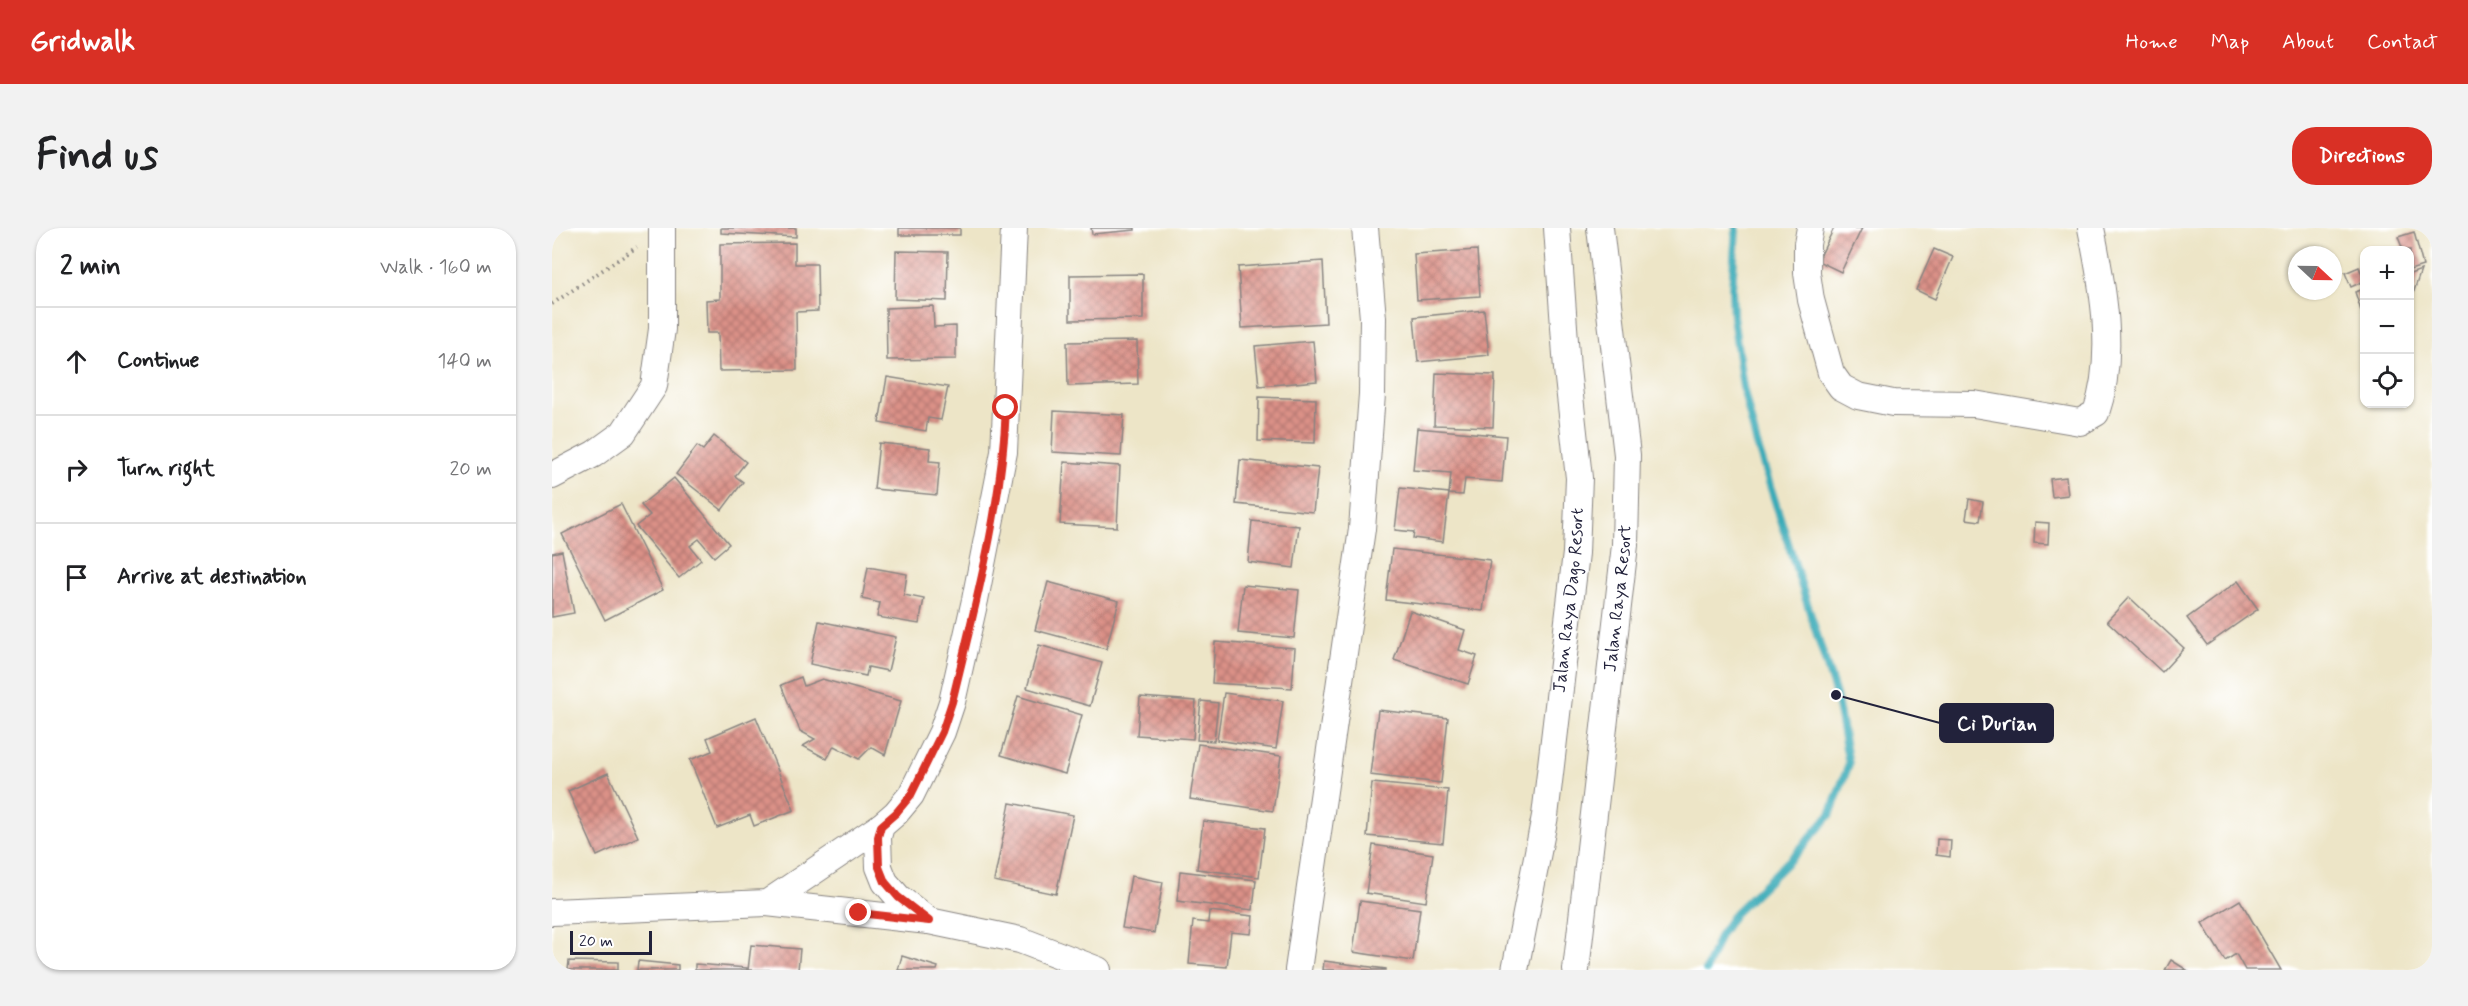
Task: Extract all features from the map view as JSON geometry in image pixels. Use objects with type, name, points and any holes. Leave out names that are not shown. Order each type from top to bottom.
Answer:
[{"type":"street","points":[[767,903],[881,826],[896,813],[911,795],[942,732],[952,702],[975,600],[1004,452],[1014,228]]},
{"type":"street","points":[[1298,970],[1362,529],[1371,394],[1372,318],[1365,228]]},
{"type":"street","name":"Jalan Raya Dago Resort","points":[[1515,970],[1545,816],[1576,554],[1579,478],[1567,369],[1557,228]]},
{"type":"street","name":"Jalan Raya Resort","points":[[1576,970],[1625,545],[1627,506],[1628,455],[1600,228]]},
{"type":"street","points":[[1810,228],[1807,244],[1807,273],[1811,300],[1831,373],[1841,387],[1858,396],[1893,403],[1974,404],[2080,422],[2096,413],[2104,390],[2106,352],[2100,275],[2091,228]]},
{"type":"street","points":[[552,476],[594,454],[623,433],[654,386],[662,329],[662,229]]},
{"type":"street","points":[[881,826],[878,837],[879,867],[885,882],[898,897],[929,921]]},
{"type":"street","points":[[552,912],[767,903],[929,921],[1020,940],[1098,970]]},
{"type":"path","points":[[552,304],[662,229]]},
{"type":"building","points":[[721,228],[796,228],[796,237],[721,233]]},
{"type":"building","points":[[899,228],[960,228],[960,235],[899,235]]},
{"type":"building","points":[[1091,228],[1135,228],[1135,230],[1092,234]]},
{"type":"building","points":[[1834,228],[1862,228],[1841,272],[1818,261]]},
{"type":"building","points":[[2414,232],[2423,266],[2414,269],[2414,246],[2401,246],[2398,237]]},
{"type":"building","points":[[795,243],[795,264],[817,264],[818,311],[796,312],[797,370],[719,371],[718,333],[707,333],[706,300],[720,299],[720,244]]},
{"type":"building","points":[[1934,249],[1953,257],[1935,299],[1916,290]]},
{"type":"building","points":[[1477,250],[1480,296],[1417,300],[1414,254]]},
{"type":"building","points":[[896,251],[948,252],[947,301],[895,299]]},
{"type":"building","points":[[1323,261],[1326,323],[1242,328],[1238,267]]},
{"type":"building","points":[[2359,267],[2360,283],[2351,287],[2345,273]]},
{"type":"building","points":[[2421,270],[2414,291],[2414,273]]},
{"type":"building","points":[[1143,274],[1143,319],[1070,320],[1070,275]]},
{"type":"building","points":[[2360,290],[2360,308],[2355,292]]},
{"type":"building","points":[[933,306],[934,327],[956,326],[956,359],[887,360],[886,308]]},
{"type":"building","points":[[1484,310],[1489,355],[1418,362],[1414,317]]},
{"type":"building","points":[[1137,341],[1138,384],[1068,386],[1067,342]]},
{"type":"building","points":[[1313,341],[1317,381],[1259,386],[1255,346]]},
{"type":"building","points":[[1436,373],[1495,375],[1493,427],[1434,425]]},
{"type":"building","points":[[887,377],[948,387],[941,420],[928,418],[926,431],[879,423]]},
{"type":"building","points":[[1259,397],[1316,399],[1315,443],[1258,441]]},
{"type":"building","points":[[1054,411],[1124,415],[1121,456],[1052,452]]},
{"type":"building","points":[[1417,428],[1506,436],[1502,482],[1465,479],[1463,495],[1449,494],[1451,473],[1413,470]]},
{"type":"building","points":[[714,436],[746,462],[735,476],[743,482],[722,510],[676,474],[697,446],[703,450]]},
{"type":"building","points":[[879,443],[930,448],[929,461],[940,462],[937,495],[874,489]]},
{"type":"building","points":[[1240,460],[1318,468],[1313,512],[1236,504]]},
{"type":"building","points":[[1064,462],[1120,466],[1117,527],[1060,524]]},
{"type":"building","points":[[2066,477],[2068,495],[2052,497],[2050,479]]},
{"type":"building","points":[[674,478],[729,544],[714,557],[699,539],[690,546],[701,560],[679,578],[636,526],[650,515],[641,505]]},
{"type":"building","points":[[1400,488],[1449,493],[1443,542],[1413,538],[1414,532],[1395,530]]},
{"type":"building","points":[[1969,499],[1983,502],[1980,521],[1966,519]]},
{"type":"building","points":[[621,504],[663,590],[605,620],[562,534]]},
{"type":"building","points":[[1252,521],[1299,526],[1294,568],[1248,562]]},
{"type":"building","points":[[2035,522],[2049,523],[2048,544],[2034,543]]},
{"type":"building","points":[[1392,549],[1490,560],[1483,611],[1386,600]]},
{"type":"building","points":[[562,551],[574,613],[552,617],[552,553]]},
{"type":"building","points":[[868,567],[907,574],[904,595],[924,599],[919,624],[877,617],[880,603],[862,599]]},
{"type":"building","points":[[2238,581],[2258,609],[2207,645],[2187,618]]},
{"type":"building","points":[[1048,582],[1119,601],[1106,649],[1035,630]]},
{"type":"building","points":[[1243,585],[1299,590],[1294,638],[1238,633]]},
{"type":"building","points":[[2129,597],[2184,648],[2162,672],[2107,621]]},
{"type":"building","points":[[1410,611],[1465,630],[1459,650],[1477,656],[1468,684],[1394,660]]},
{"type":"building","points":[[819,621],[896,637],[888,671],[868,667],[866,676],[810,664]]},
{"type":"building","points":[[1215,642],[1295,648],[1292,688],[1212,683]]},
{"type":"building","points":[[1039,645],[1102,663],[1090,706],[1027,688]]},
{"type":"building","points":[[801,677],[804,686],[822,679],[901,701],[885,755],[871,747],[859,759],[834,746],[827,759],[803,746],[815,739],[800,731],[781,685]]},
{"type":"building","points":[[1224,693],[1283,701],[1276,749],[1217,740]]},
{"type":"building","points":[[1018,696],[1082,715],[1065,774],[1001,755]]},
{"type":"building","points":[[1140,697],[1196,701],[1193,739],[1137,735]]},
{"type":"building","points":[[1201,701],[1218,703],[1214,741],[1197,740]]},
{"type":"building","points":[[1378,710],[1448,718],[1441,783],[1370,775]]},
{"type":"building","points":[[756,717],[794,810],[754,826],[750,815],[717,828],[690,760],[712,751],[707,738]]},
{"type":"building","points":[[1198,744],[1281,756],[1273,811],[1190,799]]},
{"type":"building","points":[[608,773],[638,837],[597,856],[568,791]]},
{"type":"building","points":[[1372,783],[1448,790],[1443,843],[1367,836]]},
{"type":"building","points":[[1010,803],[1073,815],[1056,894],[994,881]]},
{"type":"building","points":[[1203,821],[1265,828],[1259,877],[1197,869]]},
{"type":"building","points":[[1937,839],[1951,840],[1950,857],[1936,855]]},
{"type":"building","points":[[1373,845],[1433,854],[1426,902],[1366,893]]},
{"type":"building","points":[[1180,871],[1256,880],[1253,910],[1177,901]]},
{"type":"building","points":[[1131,876],[1163,882],[1154,933],[1122,928]]},
{"type":"building","points":[[2240,900],[2281,970],[2245,970],[2236,954],[2225,961],[2202,923]]},
{"type":"building","points":[[1360,901],[1420,909],[1413,961],[1353,952]]},
{"type":"building","points":[[1209,911],[1253,916],[1251,934],[1231,932],[1227,967],[1189,964],[1193,921],[1208,923]]},
{"type":"building","points":[[751,945],[800,949],[798,970],[748,970]]},
{"type":"building","points":[[902,956],[938,967],[937,970],[898,970]]},
{"type":"building","points":[[2171,960],[2187,970],[2165,970]]},
{"type":"building","points":[[569,961],[618,962],[618,970],[568,970]]},
{"type":"building","points":[[638,961],[678,965],[678,970],[637,970]]},
{"type":"building","points":[[1324,961],[1386,969],[1386,970],[1323,970]]},
{"type":"building","points":[[695,964],[747,968],[747,970],[695,970]]},
{"type":"waterway","points":[[1706,970],[1720,935],[1735,913],[1794,856],[1830,815],[1849,764],[1836,695],[1756,441],[1743,387],[1733,316],[1732,289],[1736,228]]},
{"type":"place","name":"Ci Durian","points":[[1836,695]]},
{"type":"route","points":[[859,913],[929,921],[898,897],[885,882],[879,867],[878,837],[881,826],[911,795],[942,732],[952,702],[996,504],[1004,452],[1006,408]]}]
